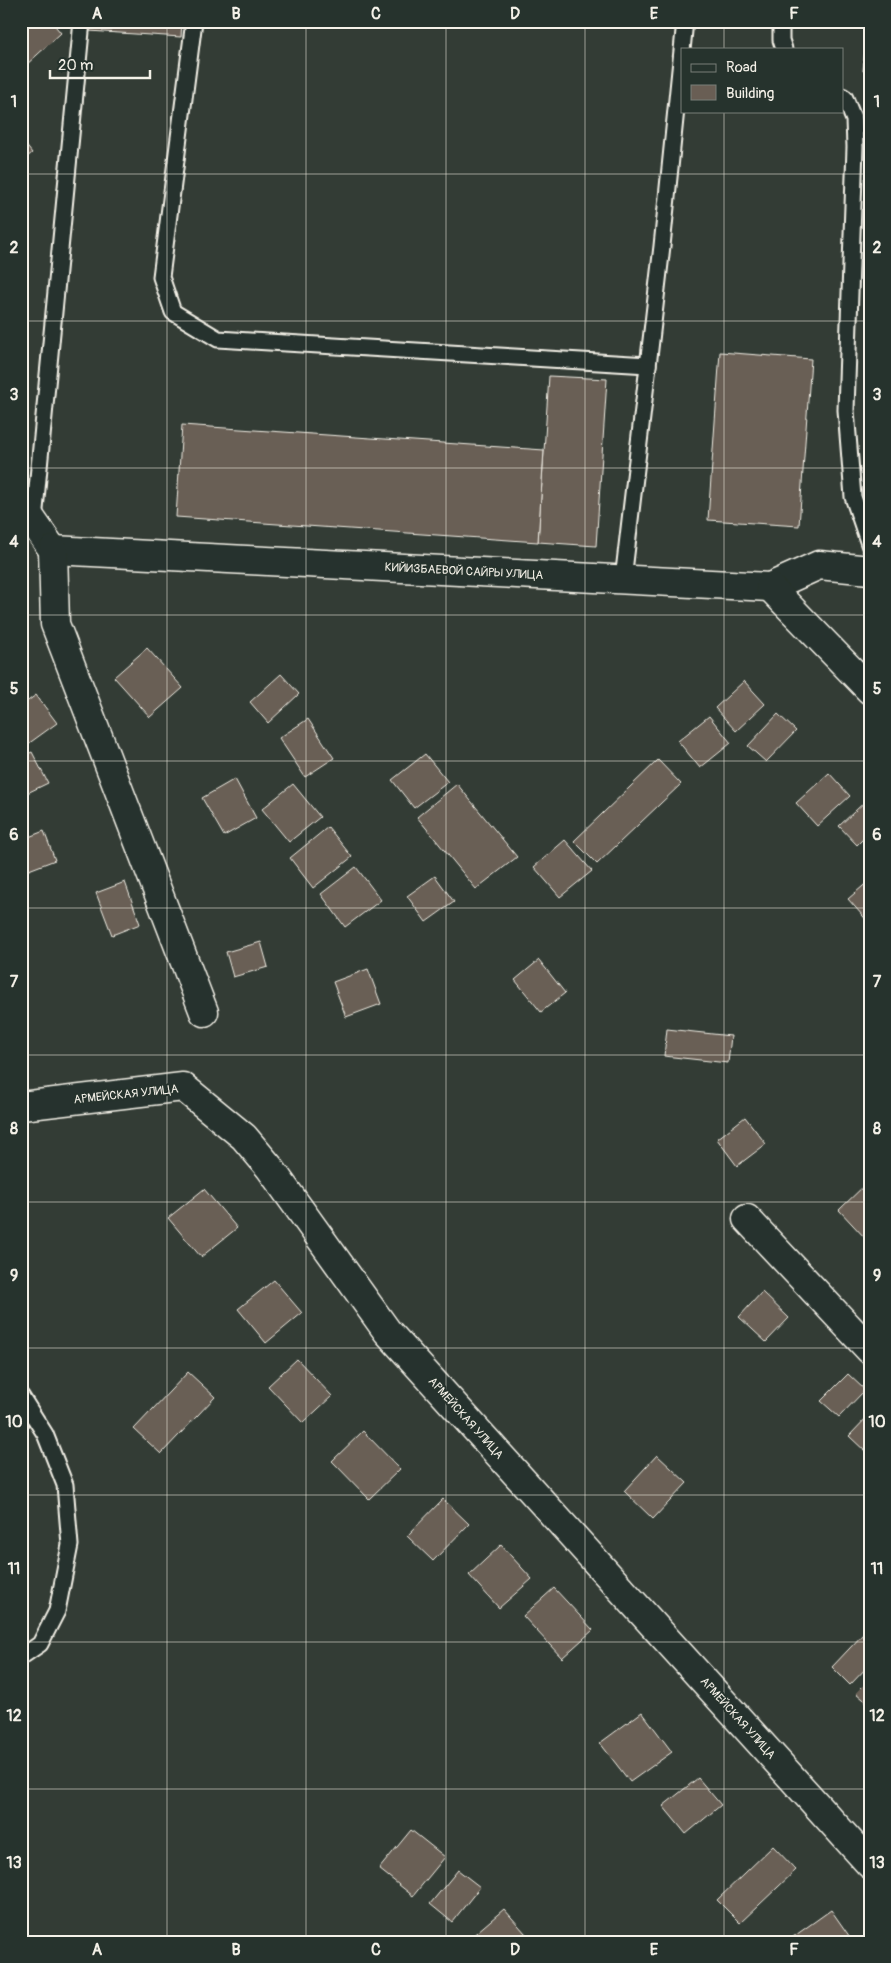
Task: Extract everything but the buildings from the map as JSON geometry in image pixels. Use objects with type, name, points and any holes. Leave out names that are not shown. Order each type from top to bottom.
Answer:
[{"type":"street","points":[[27,514],[54,550],[55,624],[204,1012]]},
{"type":"street","name":"КИЙИЗБАЕВОЙ САЙРЫ УЛИЦА","points":[[54,550],[770,587],[819,565],[870,570]]},
{"type":"street","points":[[770,587],[870,690]]},
{"type":"street","name":"АРМЕЙСКАЯ УЛИЦА","points":[[21,1106],[183,1087],[244,1137],[270,1168],[387,1331],[870,1864]]},
{"type":"street","points":[[747,1219],[870,1350]]},
{"type":"lane","points":[[27,514],[82,21]]},
{"type":"lane","points":[[194,21],[161,277],[173,312],[218,339],[648,365]]},
{"type":"lane","points":[[681,48],[684,21]]},
{"type":"lane","points":[[781,21],[781,40],[784,48]]},
{"type":"lane","points":[[623,580],[681,50]]},
{"type":"lane","points":[[844,97],[854,120],[855,147],[846,410],[853,497],[870,547]]},
{"type":"lane","points":[[21,1396],[45,1434],[65,1486],[70,1545],[57,1611],[40,1644],[21,1656]]}]
